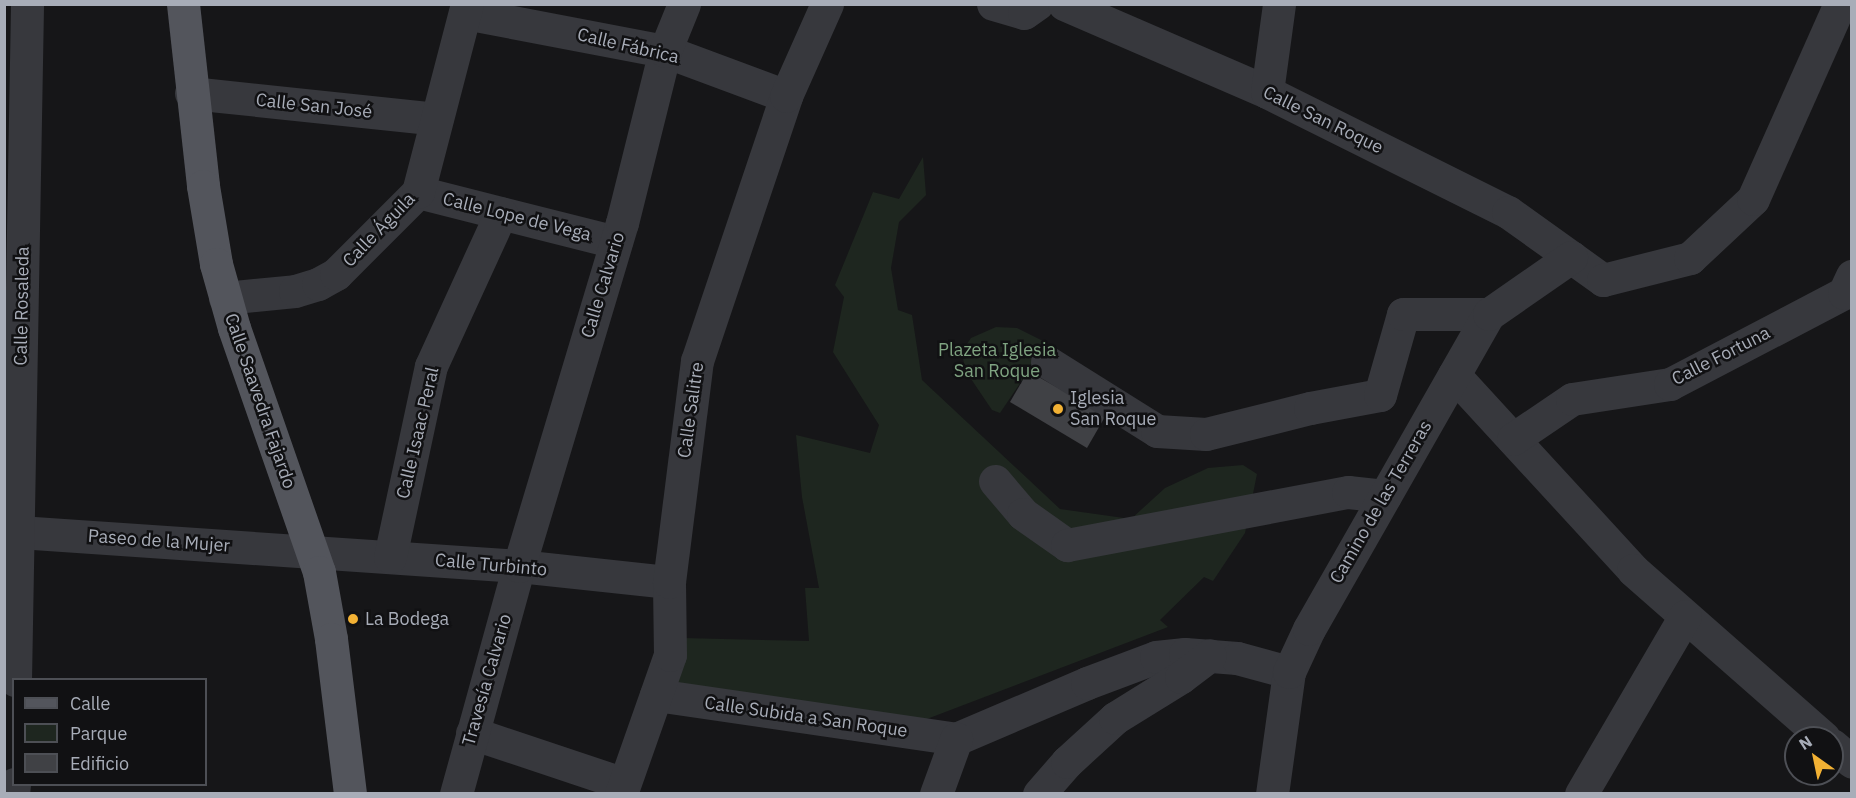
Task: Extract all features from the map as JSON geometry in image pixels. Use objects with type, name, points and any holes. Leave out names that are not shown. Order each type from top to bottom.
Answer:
[{"type":"main road","name":"Calle Saavedra Fajardo","points":[[183,4],[191,93],[211,236],[225,298],[280,465],[314,551],[331,639],[350,794]]},
{"type":"street","name":"Calle Rosaleda","points":[[15,678],[11,531],[14,151],[27,4]]},
{"type":"street","name":"Calle Calvario","points":[[519,566],[616,242],[665,51],[684,4]]},
{"type":"street","name":"Calle Salitre","points":[[622,789],[670,655],[669,582],[697,361],[786,96],[827,4]]},
{"type":"street","points":[[993,4],[1024,13],[1037,4]]},
{"type":"street","name":"Calle San Roque","points":[[1064,4],[1267,92],[1508,212],[1603,280],[1690,258],[1753,199],[1840,4]]},
{"type":"street","points":[[1267,92],[1279,4]]},
{"type":"street","name":"Calle Fábrica","points":[[466,9],[665,51],[786,96]]},
{"type":"street","name":"Calle Águila","points":[[225,298],[296,291],[318,284],[336,274],[418,192],[466,9]]},
{"type":"street","name":"Calle San José","points":[[191,93],[437,119]]},
{"type":"street","name":"Calle Lope de Vega","points":[[418,192],[616,242]]},
{"type":"street","name":"Calle Isaac Peral","points":[[390,557],[431,366],[501,213]]},
{"type":"street","name":"Camino de las Terreras","points":[[1272,794],[1289,672],[1309,629],[1489,315],[1571,257]]},
{"type":"street","name":"Calle Fortuna","points":[[1513,439],[1572,399],[1670,384],[1844,293],[1851,276]]},
{"type":"street","points":[[1047,362],[1156,431],[1206,434],[1310,408],[1380,395],[1403,314],[1489,315]]},
{"type":"street","points":[[1454,375],[1633,570],[1810,726]]},
{"type":"street","points":[[995,481],[1023,514],[1068,544],[1348,492],[1385,496]]},
{"type":"street","name":"Paseo de la Mujer","points":[[11,531],[314,551]]},
{"type":"street","name":"Calle Turbinto","points":[[314,551],[519,566],[669,582]]},
{"type":"street","name":"Travesía Calvario","points":[[456,794],[519,566]]},
{"type":"street","points":[[1581,794],[1685,616]]},
{"type":"street","points":[[936,794],[956,739],[1087,683],[1156,657],[1185,654],[1237,658],[1289,672]]},
{"type":"street","points":[[1039,794],[1067,762],[1115,718],[1181,677],[1209,655]]},
{"type":"street","name":"Calle Subida a San Roque","points":[[656,695],[956,739]]},
{"type":"street","points":[[472,733],[622,789]]},
{"type":"green space","points":[[923,157],[926,195],[899,222],[891,268],[898,310],[912,315],[922,380],[1060,509],[1131,519],[1165,488],[1208,468],[1243,465],[1257,474],[1245,533],[1213,581],[1204,577],[1160,620],[1168,627],[919,722],[685,687],[671,679],[682,638],[809,641],[805,588],[819,588],[802,497],[796,435],[870,453],[879,425],[833,352],[844,297],[835,285],[873,192],[899,199]]},
{"type":"green space","name":"Plazeta Iglesia San Roque","points":[[996,327],[1017,328],[1047,343],[1000,413],[992,410],[965,370],[962,351],[971,338]]},
{"type":"building","name":"Iglesia San Roque","points":[[1028,371],[1106,415],[1087,448],[1010,402]]},
{"type":"place","name":"Iglesia San Roque","points":[[1058,409]]},
{"type":"place","name":"La Bodega","points":[[353,619]]}]
